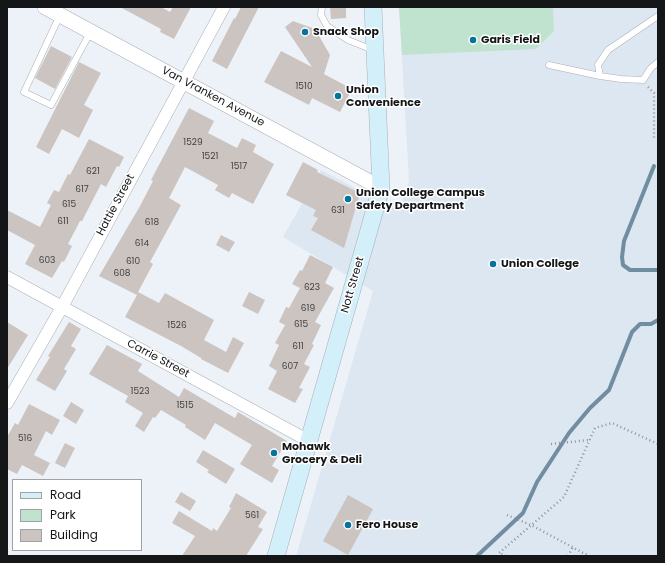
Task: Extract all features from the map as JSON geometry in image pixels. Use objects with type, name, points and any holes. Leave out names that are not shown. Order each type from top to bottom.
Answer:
[{"type":"main road","name":"Nott Street","points":[[276,556],[381,188],[373,7]]},
{"type":"street","name":"Van Vranken Avenue","points":[[45,7],[381,188]]},
{"type":"street","name":"Hattie Street","points":[[7,403],[62,306],[224,7]]},
{"type":"street","name":"Carrie Street","points":[[7,277],[309,441]]},
{"type":"lane","points":[[322,7],[321,15],[327,26],[348,40],[375,51]]},
{"type":"lane","points":[[60,15],[24,92],[51,105],[91,32]]},
{"type":"lane","points":[[600,76],[598,65],[608,50],[658,16]]},
{"type":"lane","points":[[549,65],[600,76],[643,80],[651,68],[658,62]]},
{"type":"path","points":[[643,80],[654,93],[654,140]]},
{"type":"path","points":[[506,556],[500,553],[564,497],[595,428],[612,423],[658,444]]},
{"type":"path","points":[[551,444],[589,440]]},
{"type":"path","points":[[507,515],[531,525],[589,556]]},
{"type":"path","points":[[568,556],[573,547]]},
{"type":"shaded area","name":"Union College","points":[[399,7],[658,7],[658,556],[296,556],[373,291],[283,237],[321,170],[399,211],[409,181]]},
{"type":"green space","name":"Garis Field","points":[[399,7],[553,7],[554,31],[536,49],[402,55]]},
{"type":"building","points":[[120,7],[161,7],[170,12],[173,7],[191,7],[174,39],[160,32],[161,29]]},
{"type":"building","points":[[241,7],[259,7],[227,69],[212,61]]},
{"type":"building","points":[[330,7],[346,7],[346,18],[331,19]]},
{"type":"building","points":[[293,21],[315,29],[330,55],[324,74],[352,89],[340,112],[312,98],[309,105],[264,82],[281,51],[312,67],[285,27]]},
{"type":"building","points":[[51,46],[72,57],[55,89],[35,78]]},
{"type":"building","points":[[79,62],[101,73],[84,105],[93,110],[79,138],[62,129],[49,154],[36,147]]},
{"type":"building","points":[[189,108],[214,121],[208,133],[237,148],[242,138],[256,145],[253,152],[274,164],[253,204],[232,193],[229,198],[215,190],[218,185],[185,167],[169,198],[181,205],[150,262],[153,264],[138,292],[159,303],[165,293],[214,320],[204,340],[226,352],[233,337],[244,343],[228,373],[201,359],[181,346],[125,317],[137,295],[99,276],[140,206],[153,181],[151,180]]},
{"type":"building","points":[[89,139],[124,157],[119,167],[117,166],[106,187],[101,184],[68,244],[72,246],[64,262],[62,261],[52,278],[25,264],[35,245],[7,230],[7,210],[40,227],[51,205],[47,203],[54,190],[59,192]]},
{"type":"building","points":[[303,162],[318,170],[317,172],[360,193],[344,248],[311,230],[318,218],[313,216],[316,210],[286,195]]},
{"type":"building","points":[[221,235],[235,242],[229,252],[216,245]]},
{"type":"building","points":[[310,255],[333,267],[325,283],[334,288],[315,322],[321,325],[312,344],[314,345],[304,364],[310,367],[299,388],[303,389],[295,403],[268,389],[277,371],[269,366],[279,345],[275,343],[285,325],[279,322],[286,307],[289,308],[300,288],[292,284],[300,270],[302,271]]},
{"type":"building","points":[[249,292],[265,300],[258,314],[242,306]]},
{"type":"building","points":[[7,322],[28,335],[7,369]]},
{"type":"building","points":[[69,322],[81,329],[71,346],[76,349],[64,369],[67,371],[55,391],[36,380],[50,357],[48,356]]},
{"type":"building","points":[[107,345],[142,364],[138,371],[179,397],[184,388],[235,418],[238,412],[287,441],[272,466],[279,470],[272,483],[240,464],[252,445],[215,423],[205,440],[185,427],[186,425],[161,410],[155,418],[153,417],[144,432],[135,426],[143,413],[125,402],[128,396],[89,374]]},
{"type":"building","points":[[71,402],[84,410],[76,424],[63,416]]},
{"type":"building","points":[[29,404],[60,420],[52,435],[46,431],[34,455],[50,463],[43,476],[22,465],[17,474],[7,469],[7,437],[15,423],[18,425]]},
{"type":"building","points":[[65,443],[75,448],[65,468],[55,463]]},
{"type":"building","points":[[203,450],[235,469],[226,484],[207,472],[209,470],[196,462]]},
{"type":"building","points":[[181,492],[196,501],[190,511],[175,502]]},
{"type":"building","points":[[236,493],[267,512],[258,527],[263,529],[246,556],[182,556],[195,536],[172,523],[179,511],[212,531],[213,528],[217,531],[231,508],[229,507]]},
{"type":"building","name":"Fero House","points":[[348,495],[373,509],[348,555],[323,541]]},
{"type":"waterway","points":[[654,166],[624,241],[622,257],[623,265],[630,270],[658,270]]},
{"type":"waterway","points":[[477,556],[523,513],[537,482],[569,433],[590,408],[609,390],[632,332],[640,324],[651,324],[658,320]]},
{"type":"place","name":"Snack Shop","points":[[305,32]]},
{"type":"place","name":"Garis Field","points":[[473,40]]},
{"type":"place","name":"Union Convenience","points":[[338,96]]},
{"type":"place","name":"Union College Campus Safety Department","points":[[348,199]]},
{"type":"place","name":"Union College","points":[[493,264]]},
{"type":"place","name":"Mohawk Grocery & Deli","points":[[274,453]]},
{"type":"place","name":"Fero House","points":[[348,525]]}]
